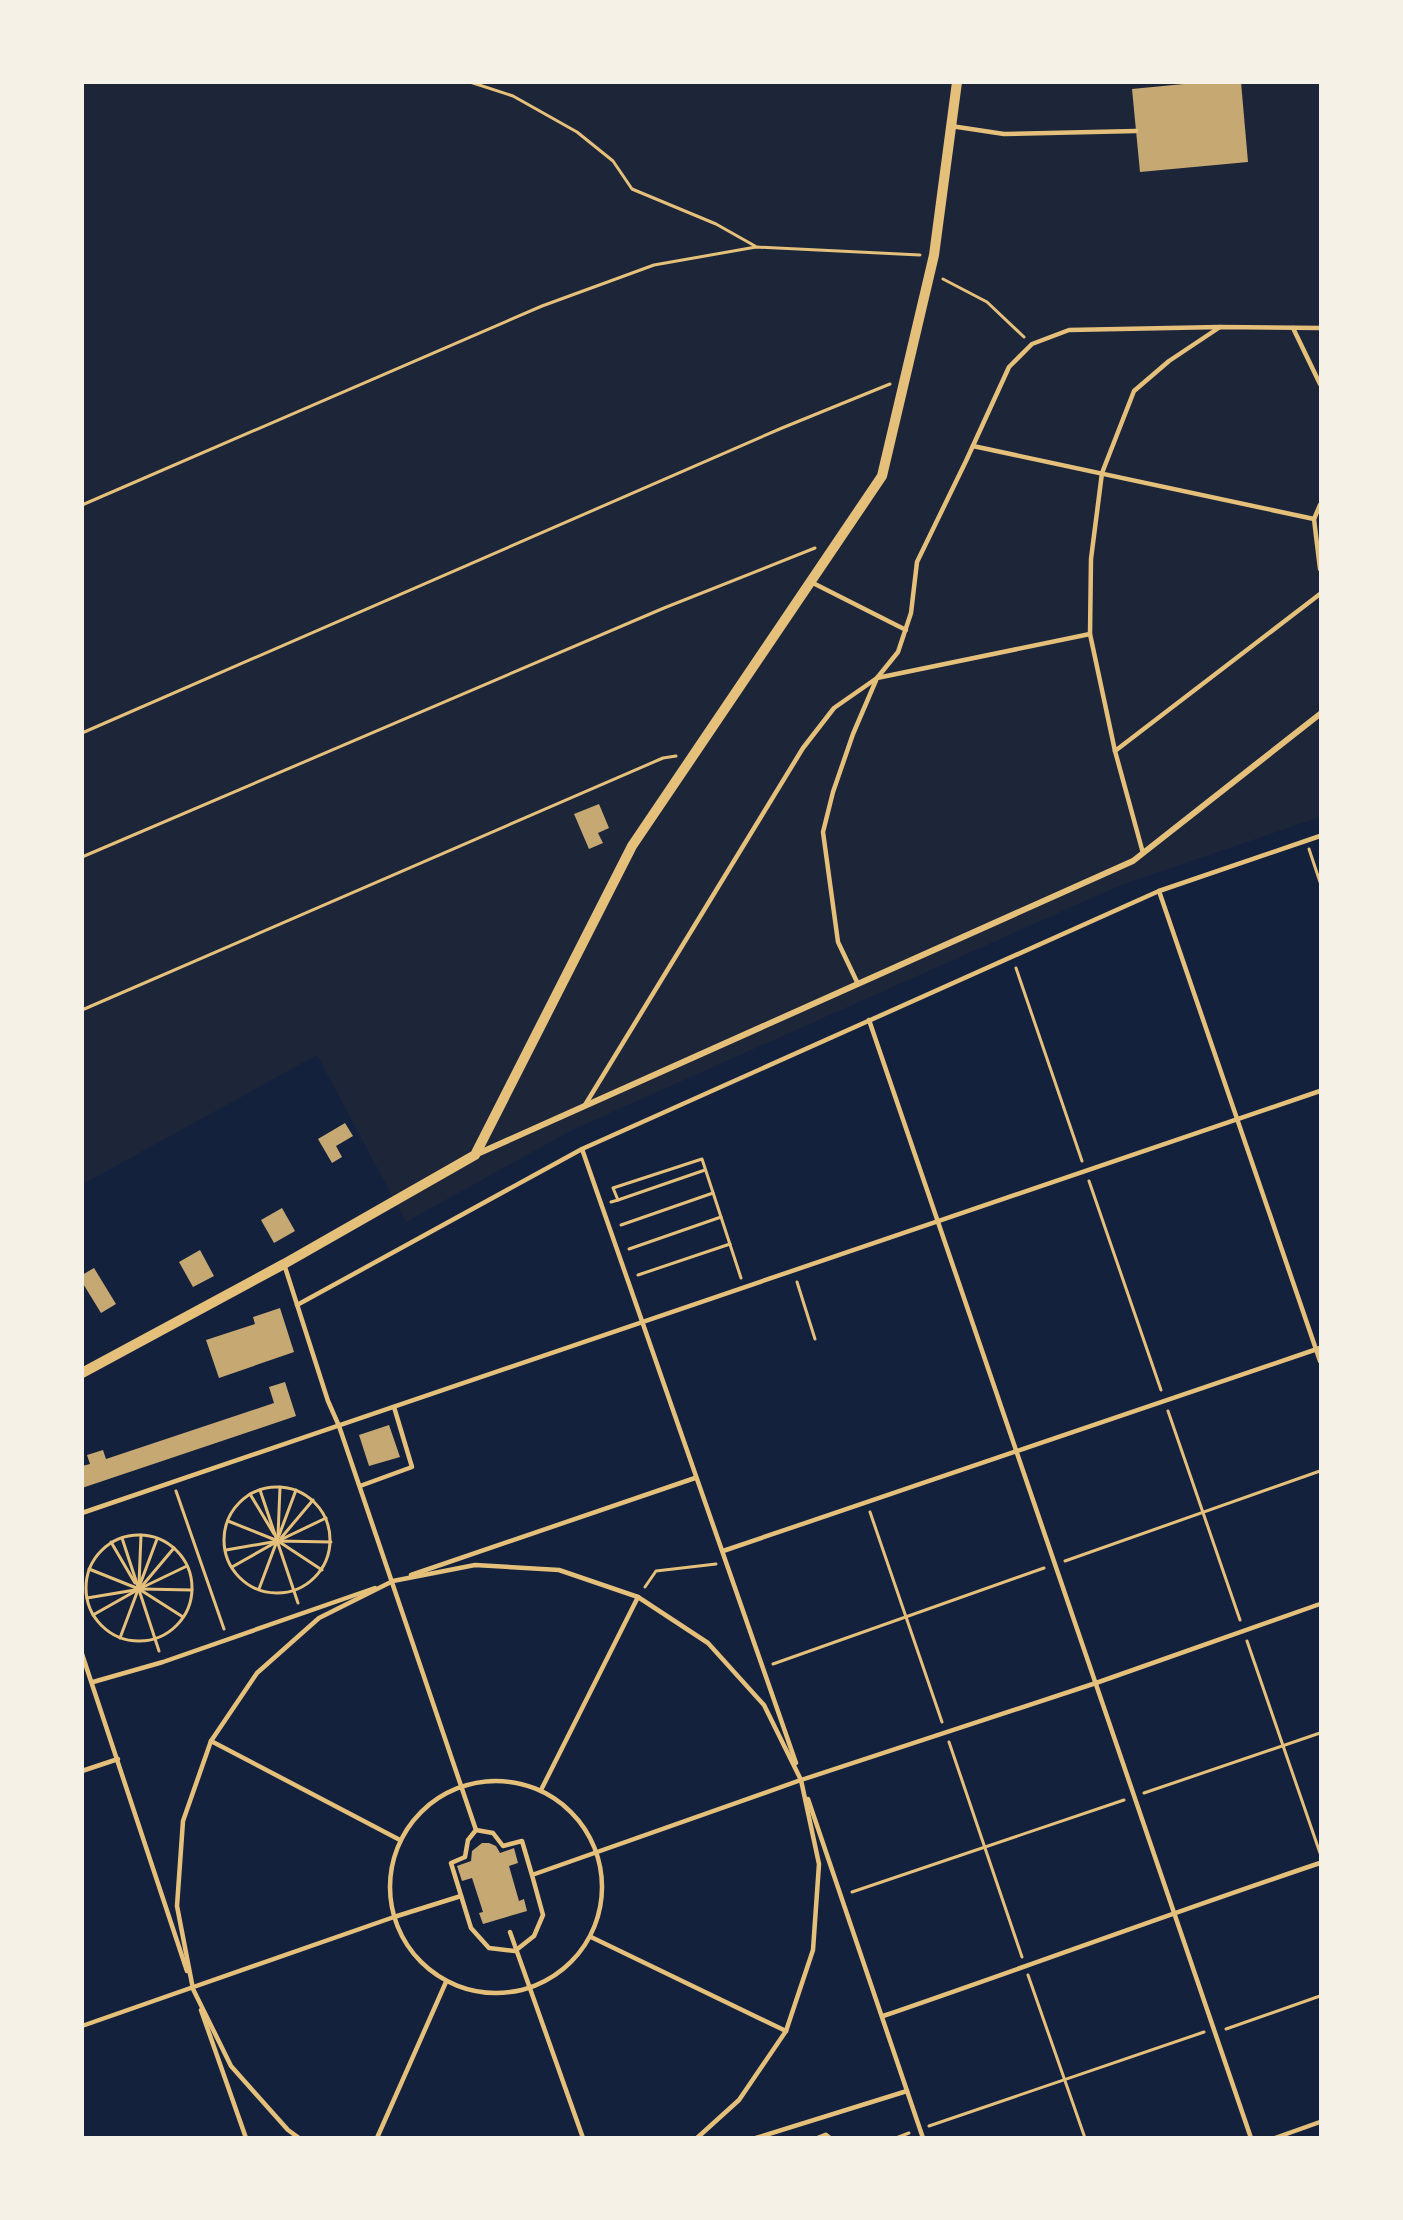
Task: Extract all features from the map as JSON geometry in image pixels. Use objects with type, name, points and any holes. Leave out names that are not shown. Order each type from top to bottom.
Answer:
[{"type":"street","points":[[476,1155],[632,846],[882,476],[907,378],[934,255],[957,82]]},
{"type":"street","points":[[82,1373],[284,1264],[476,1155],[1133,861],[1320,714]]},
{"type":"lane","points":[[951,126],[1004,134],[1136,131]]},
{"type":"lane","points":[[1143,853],[1115,751],[1090,634],[1091,558],[1102,473],[1134,391],[1169,361],[1220,327]]},
{"type":"lane","points":[[1293,328],[1320,384]]},
{"type":"lane","points":[[858,984],[838,942],[823,832],[833,792],[853,734],[877,678],[898,652],[906,630],[911,613],[916,562],[1009,367],[1032,344],[1070,330],[1320,328]]},
{"type":"lane","points":[[973,446],[1314,519]]},
{"type":"lane","points":[[1320,505],[1314,519],[1320,568]]},
{"type":"lane","points":[[811,582],[906,630]]},
{"type":"lane","points":[[1115,751],[1320,594]]},
{"type":"lane","points":[[583,1107],[803,748],[834,708],[877,678],[1090,634]]},
{"type":"lane","points":[[297,1305],[582,1149],[1159,891],[1320,837]]},
{"type":"lane","points":[[1159,891],[1318,1348],[1320,1361]]},
{"type":"lane","points":[[869,1020],[1251,2138]]},
{"type":"lane","points":[[82,1513],[1320,1091]]},
{"type":"lane","points":[[582,1149],[695,1478],[723,1551],[923,2138]]},
{"type":"lane","points":[[284,1264],[328,1401],[339,1426],[393,1581],[476,1830]]},
{"type":"lane","points":[[723,1551],[1318,1348]]},
{"type":"lane","points":[[360,1486],[412,1467],[394,1407]]},
{"type":"lane","points":[[93,1683],[163,1662],[695,1478]]},
{"type":"lane","points":[[299,2138],[288,2130],[231,2066],[193,1989],[177,1906],[183,1821],[211,1741],[257,1673],[319,1618],[393,1581],[476,1565],[559,1570],[638,1597],[708,1643],[764,1705],[801,1780],[819,1864],[813,1950],[786,2031],[740,2100],[697,2138]]},
{"type":"lane","points":[[541,1790],[638,1597]]},
{"type":"lane","points":[[532,1875],[801,1780],[1096,1683],[1320,1604]]},
{"type":"lane","points":[[82,1654],[193,1989],[246,2138]]},
{"type":"lane","points":[[211,1741],[400,1840]]},
{"type":"lane","points":[[82,1771],[118,1760]]},
{"type":"lane","points":[[502,1780],[541,1790],[575,1815],[597,1852],[603,1895],[591,1936],[568,1967],[536,1987],[491,1994],[446,1982],[413,1955],[394,1917],[390,1878],[400,1840],[426,1807],[462,1786],[502,1780]]},
{"type":"lane","points":[[476,1830],[493,1833],[502,1846],[522,1841],[543,1915],[534,1936],[515,1951],[489,1948],[471,1928],[451,1863],[465,1857],[468,1840],[476,1830]]},
{"type":"lane","points":[[883,2016],[1026,1967],[1174,1912],[1320,1863]]},
{"type":"lane","points":[[82,2026],[394,1917],[461,1896]]},
{"type":"lane","points":[[510,1932],[583,2138]]},
{"type":"lane","points":[[591,1936],[786,2031]]},
{"type":"lane","points":[[377,2138],[446,1982]]},
{"type":"lane","points":[[756,2138],[907,2091]]},
{"type":"lane","points":[[1275,2138],[1320,2122]]},
{"type":"path","points":[[470,82],[513,96],[577,132],[613,161],[632,189],[716,224],[756,247]]},
{"type":"path","points":[[82,505],[542,306],[654,265],[756,247],[934,255]]},
{"type":"path","points":[[930,273],[958,285],[987,302],[1032,344]]},
{"type":"path","points":[[82,734],[782,428],[907,378]]},
{"type":"path","points":[[82,857],[663,608],[815,548],[835,546]]},
{"type":"path","points":[[82,1010],[663,758],[694,754]]},
{"type":"path","points":[[1307,841],[1320,882]]},
{"type":"path","points":[[618,1200],[613,1188],[702,1159],[745,1288]]},
{"type":"path","points":[[602,1205],[705,1170]]},
{"type":"path","points":[[610,1229],[713,1193]]},
{"type":"path","points":[[618,1253],[721,1218]]},
{"type":"path","points":[[627,1278],[730,1244]]},
{"type":"path","points":[[793,1271],[815,1339]]},
{"type":"path","points":[[763,1668],[1320,1471]]},
{"type":"path","points":[[173,1482],[227,1639]]},
{"type":"path","points":[[278,1541],[280,1487]]},
{"type":"path","points":[[280,1487],[297,1490],[313,1500],[326,1518],[331,1535],[327,1559],[322,1570],[314,1579],[294,1591],[270,1593],[248,1585],[231,1567],[226,1550],[225,1533],[228,1521],[241,1501],[260,1489],[280,1487]]},
{"type":"path","points":[[260,1489],[302,1613]]},
{"type":"path","points":[[259,1590],[297,1490]]},
{"type":"path","points":[[250,1494],[278,1541]]},
{"type":"path","points":[[278,1541],[313,1500]]},
{"type":"path","points":[[866,1502],[1085,2138]]},
{"type":"path","points":[[231,1567],[326,1518]]},
{"type":"path","points":[[228,1521],[278,1541],[322,1570]]},
{"type":"path","points":[[139,1589],[141,1535]]},
{"type":"path","points":[[141,1535],[158,1538],[174,1548],[187,1566],[192,1590],[189,1607],[175,1627],[155,1639],[131,1641],[109,1633],[93,1615],[87,1598],[86,1581],[89,1569],[98,1554],[111,1542],[122,1537],[141,1535]]},
{"type":"path","points":[[122,1537],[163,1662]]},
{"type":"path","points":[[120,1638],[158,1538]]},
{"type":"path","points":[[226,1550],[278,1541],[330,1542]]},
{"type":"path","points":[[111,1542],[139,1589]]},
{"type":"path","points":[[139,1589],[174,1548]]},
{"type":"path","points":[[638,1597],[656,1571],[727,1563]]},
{"type":"path","points":[[93,1615],[187,1566]]},
{"type":"path","points":[[89,1569],[139,1589],[183,1618]]},
{"type":"path","points":[[87,1598],[139,1589],[192,1590]]},
{"type":"path","points":[[841,1896],[1320,1733]]},
{"type":"path","points":[[920,2130],[1320,1995]]},
{"type":"path","points":[[816,2138],[826,2134],[831,2138]]},
{"type":"shaded area","points":[[83,83],[1320,83],[1320,817],[1121,885],[572,1130],[406,1222],[317,1055],[83,1184]]},
{"type":"building","points":[[1204,82],[1241,82],[1248,162],[1140,172],[1132,89]]},
{"type":"building","points":[[599,804],[609,828],[598,833],[603,843],[589,849],[574,814]]},
{"type":"building","points":[[345,1123],[353,1136],[336,1146],[342,1157],[332,1163],[318,1139]]},
{"type":"building","points":[[282,1208],[295,1231],[274,1243],[261,1220]]},
{"type":"building","points":[[200,1250],[214,1276],[193,1287],[179,1262]]},
{"type":"building","points":[[94,1268],[116,1304],[101,1313],[82,1282],[82,1275]]},
{"type":"building","points":[[280,1308],[294,1352],[219,1378],[206,1340],[255,1324],[253,1317]]},
{"type":"building","points":[[285,1382],[296,1416],[82,1488],[82,1466],[90,1464],[87,1455],[103,1450],[106,1459],[274,1403],[269,1387]]},
{"type":"building","points":[[389,1425],[400,1457],[369,1466],[359,1435]]},
{"type":"building","points":[[482,1843],[496,1846],[500,1853],[514,1848],[518,1863],[509,1866],[519,1901],[524,1899],[527,1911],[483,1924],[479,1913],[483,1912],[472,1878],[462,1881],[457,1866],[471,1861],[472,1851]]}]
